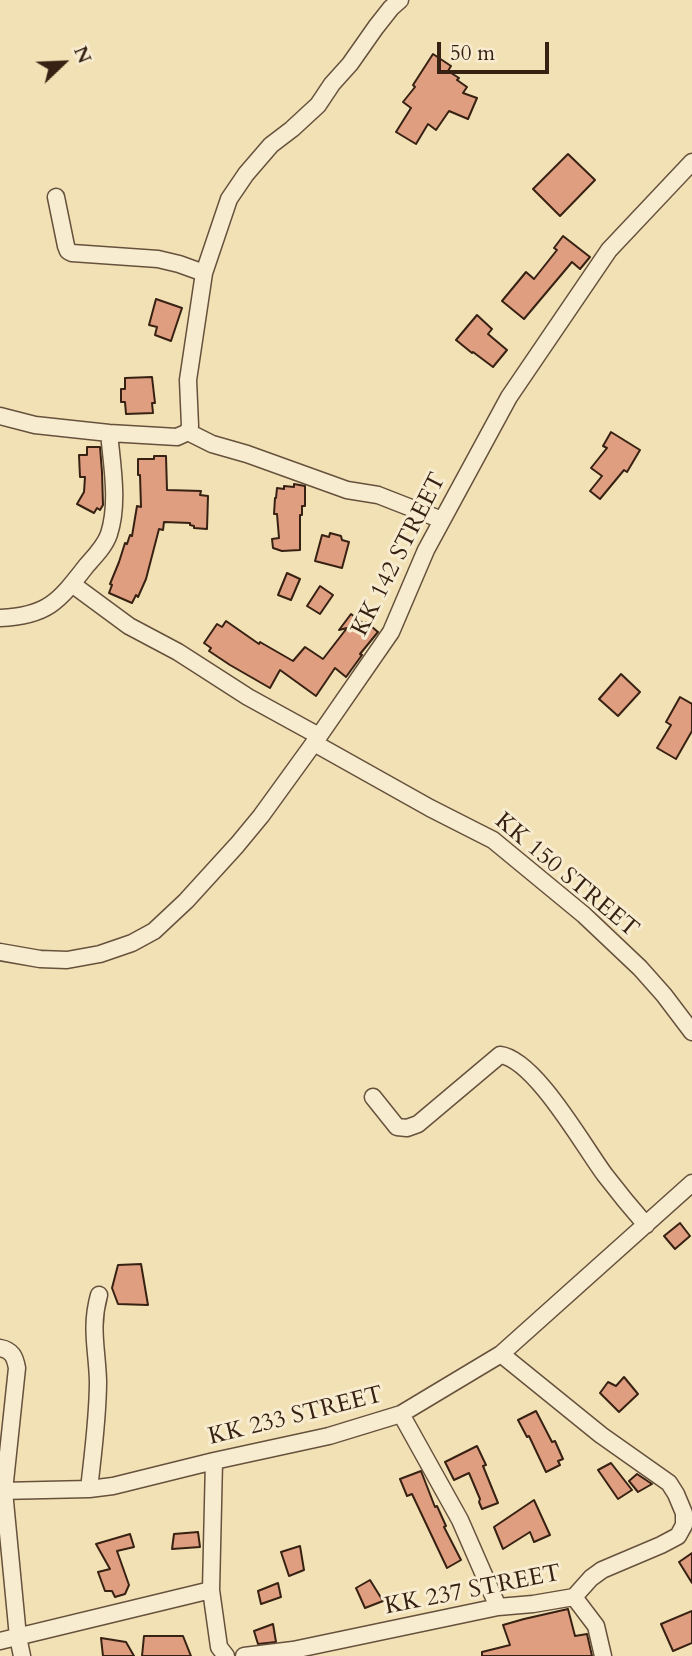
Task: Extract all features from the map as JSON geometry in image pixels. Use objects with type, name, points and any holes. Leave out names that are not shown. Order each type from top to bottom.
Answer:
[{"type":"street","points":[[188,432],[188,380],[204,273],[229,200],[246,174],[271,145],[292,130],[318,105],[376,27],[400,0]]},
{"type":"street","name":"KK 142 STREET","points":[[0,953],[67,960],[100,954],[132,943],[154,931],[186,901],[237,845],[317,739],[391,632],[426,550],[509,397],[609,250],[692,162]]},
{"type":"street","points":[[56,197],[68,251],[158,259],[204,273]]},
{"type":"street","points":[[0,416],[35,425],[109,433],[177,436],[188,432],[212,444],[347,490],[378,495],[442,520]]},
{"type":"street","points":[[0,618],[34,614],[59,599],[108,536],[114,500],[109,433]]},
{"type":"street","name":"KK 150 STREET","points":[[72,584],[129,626],[178,652],[430,808],[493,840],[584,915],[640,968],[692,1032]]},
{"type":"street","points":[[373,1097],[397,1126],[407,1128],[418,1124],[500,1055],[508,1056],[524,1068],[550,1096],[605,1176],[646,1225]]},
{"type":"street","name":"KK 233 STREET","points":[[2,1491],[113,1486],[329,1436],[401,1414],[502,1354],[692,1183]]},
{"type":"street","points":[[89,1489],[96,1434],[98,1380],[93,1329],[99,1294]]},
{"type":"street","points":[[0,1348],[11,1353],[17,1368],[2,1491],[22,1656]]},
{"type":"street","name":"KK 237 STREET","points":[[244,1656],[293,1650],[498,1607],[574,1597],[602,1570],[678,1536],[684,1525],[684,1513],[669,1483],[601,1435],[502,1354]]},
{"type":"street","points":[[401,1414],[460,1520],[498,1607]]},
{"type":"street","points":[[214,1461],[211,1590],[219,1647],[226,1656]]},
{"type":"street","points":[[0,1641],[211,1590]]},
{"type":"street","points":[[574,1597],[596,1626],[603,1656]]},
{"type":"building","points":[[433,54],[451,66],[448,71],[467,87],[463,93],[477,98],[468,119],[449,111],[436,130],[428,124],[416,144],[396,132],[411,108],[403,102],[415,87],[413,85]]},
{"type":"building","points":[[568,154],[595,180],[560,216],[533,189]]},
{"type":"building","points":[[563,236],[590,257],[580,269],[572,262],[524,319],[502,301],[526,272],[534,279],[557,250],[554,248]]},
{"type":"building","points":[[156,299],[182,308],[171,341],[155,335],[157,327],[149,325]]},
{"type":"building","points":[[477,315],[492,329],[488,334],[507,350],[493,367],[456,340]]},
{"type":"building","points":[[152,377],[155,403],[152,403],[153,413],[126,414],[125,402],[121,402],[121,389],[125,389],[125,378]]},
{"type":"building","points":[[611,432],[640,450],[627,472],[624,470],[600,499],[590,491],[602,476],[591,468],[607,448],[603,446]]},
{"type":"building","points":[[87,447],[100,447],[103,505],[94,513],[77,504],[84,492],[85,477],[80,477],[79,455],[87,455]]},
{"type":"building","points":[[154,456],[166,456],[167,490],[201,491],[200,495],[208,496],[207,529],[194,528],[190,523],[164,522],[163,530],[159,529],[146,579],[138,597],[136,595],[132,603],[109,593],[110,584],[125,543],[127,544],[130,535],[132,536],[137,506],[141,507],[138,459],[154,459]]},
{"type":"building","points":[[294,484],[305,486],[305,506],[302,506],[300,515],[300,550],[282,551],[273,548],[272,539],[279,538],[277,514],[274,514],[275,498],[277,488],[294,487]]},
{"type":"building","points":[[330,533],[349,542],[342,568],[315,561],[322,535],[329,537]]},
{"type":"building","points":[[287,573],[300,579],[291,600],[278,595]]},
{"type":"building","points":[[320,586],[333,595],[320,614],[307,606]]},
{"type":"building","points":[[351,614],[378,632],[346,677],[335,668],[316,696],[280,670],[270,688],[209,651],[211,648],[204,643],[217,624],[222,627],[226,621],[259,644],[260,642],[293,661],[305,647],[323,659],[347,628],[339,630]]},
{"type":"building","points":[[621,674],[640,692],[618,716],[599,699]]},
{"type":"building","points":[[680,697],[692,704],[692,731],[676,759],[657,748],[671,725],[666,722]]},
{"type":"building","points":[[680,1223],[690,1236],[675,1249],[664,1236]]},
{"type":"building","points":[[141,1264],[148,1305],[118,1304],[112,1288],[118,1265]]},
{"type":"building","points":[[624,1377],[638,1394],[619,1412],[600,1393],[608,1382],[616,1386]]},
{"type":"building","points":[[536,1411],[563,1459],[558,1461],[560,1465],[546,1472],[518,1420]]},
{"type":"building","points":[[477,1446],[498,1503],[482,1509],[469,1473],[454,1480],[445,1462]]},
{"type":"building","points":[[611,1463],[632,1490],[618,1499],[598,1470]]},
{"type":"building","points":[[421,1471],[461,1560],[447,1568],[412,1494],[407,1496],[400,1479]]},
{"type":"building","points":[[637,1474],[652,1484],[638,1492],[629,1481]]},
{"type":"building","points":[[534,1500],[550,1535],[534,1542],[530,1532],[503,1549],[494,1527]]},
{"type":"building","points":[[198,1532],[200,1547],[172,1549],[174,1534]]},
{"type":"building","points":[[130,1534],[134,1547],[117,1551],[129,1585],[125,1594],[115,1597],[112,1591],[105,1591],[98,1572],[110,1569],[96,1544]]},
{"type":"building","points":[[300,1546],[304,1570],[289,1576],[281,1552]]},
{"type":"building","points":[[692,1553],[692,1583],[679,1562]]},
{"type":"building","points":[[370,1580],[383,1601],[365,1608],[356,1588]]},
{"type":"building","points":[[278,1583],[281,1597],[261,1604],[258,1591]]},
{"type":"building","points":[[568,1609],[575,1636],[587,1634],[592,1656],[482,1656],[482,1652],[510,1645],[503,1625]]},
{"type":"building","points":[[692,1611],[692,1643],[673,1651],[661,1624]]},
{"type":"building","points":[[273,1624],[276,1642],[258,1644],[254,1631]]},
{"type":"building","points":[[144,1636],[183,1636],[191,1656],[142,1656]]},
{"type":"building","points":[[101,1638],[126,1642],[134,1656],[103,1656]]}]
